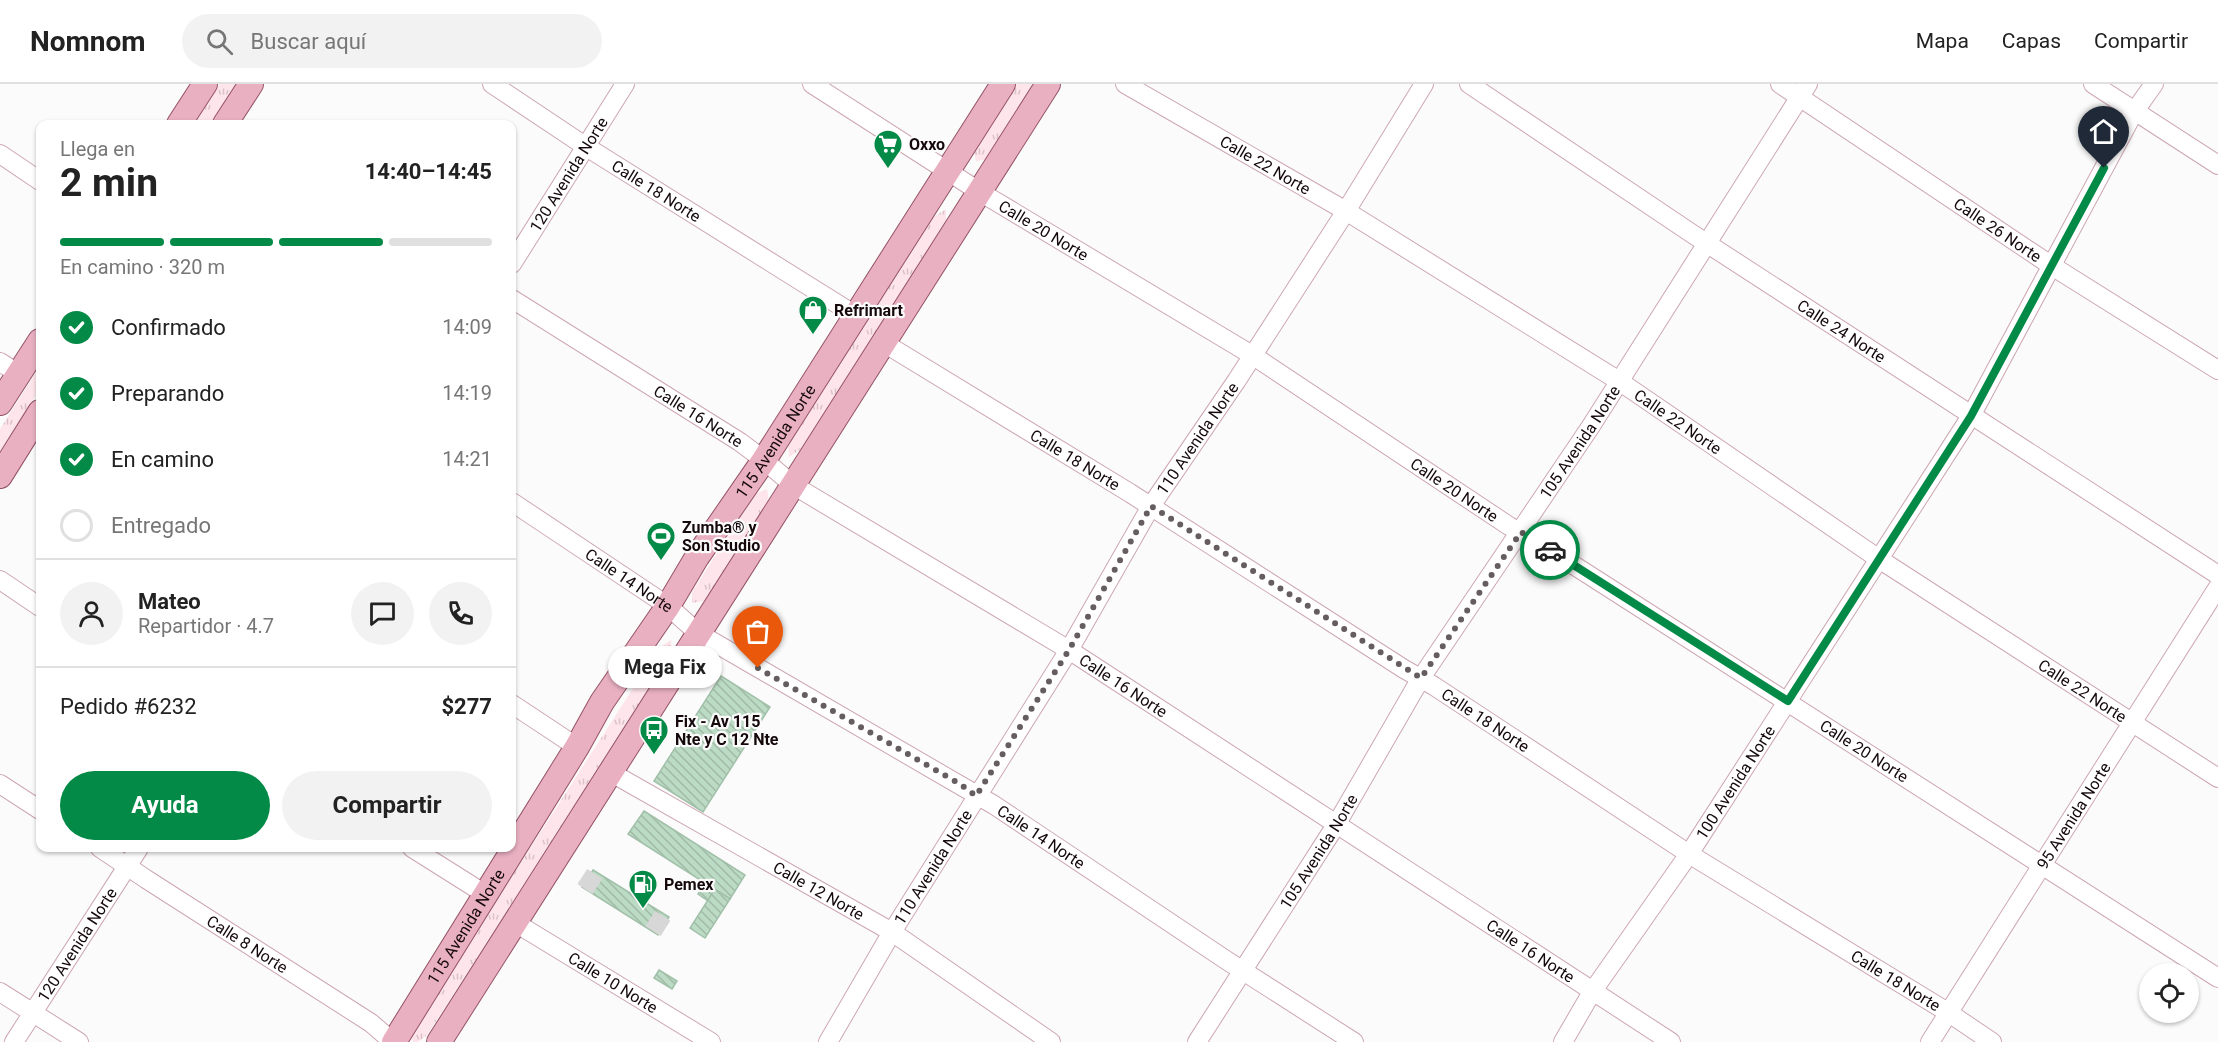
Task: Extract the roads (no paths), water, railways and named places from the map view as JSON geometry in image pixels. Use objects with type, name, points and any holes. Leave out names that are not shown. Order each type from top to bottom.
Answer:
[{"type":"main road","points":[[182,120],[205,84]]},
{"type":"main road","points":[[232,120],[251,84]]},
{"type":"main road","name":"115 Avenida Norte","points":[[516,844],[577,747],[602,702],[764,460],[1004,84]]},
{"type":"main road","points":[[439,1042],[1048,84]]},
{"type":"main road","points":[[0,403],[9,368],[36,344]]},
{"type":"main road","points":[[0,476],[36,418]]},
{"type":"main road","name":"115 Avenida Norte","points":[[394,1042],[511,852]]},
{"type":"street","name":"Calle 18 Norte","points":[[492,84],[585,146],[855,315]]},
{"type":"street","name":"120 Avenida Norte","points":[[516,258],[625,84]]},
{"type":"street","name":"Calle 20 Norte","points":[[812,84],[980,192],[1252,355],[1521,532],[2218,978]]},
{"type":"street","name":"Calle 22 Norte","points":[[1125,84],[1346,211],[1619,381],[1879,559],[2218,778]]},
{"type":"street","name":"110 Avenida Norte","points":[[828,1042],[892,932],[1069,650],[1151,506],[1346,211],[1424,84]]},
{"type":"street","name":"Calle 24 Norte","points":[[1469,84],[1971,416],[2218,575]]},
{"type":"street","name":"Calle 26 Norte","points":[[1780,84],[1804,91],[2052,266],[2218,370]]},
{"type":"street","points":[[2092,84],[2218,165]]},
{"type":"street","name":"100 Avenida Norte","points":[[1563,1042],[1592,992],[1689,854],[1971,416],[2134,112],[2154,84]]},
{"type":"street","name":"105 Avenida Norte","points":[[1197,1042],[1336,825],[1421,678],[1521,532],[1804,91]]},
{"type":"street","points":[[0,154],[36,178]]},
{"type":"street","name":"Calle 16 Norte","points":[[516,302],[764,460],[793,485],[1069,650],[1671,1042]]},
{"type":"street","name":"Calle 18 Norte","points":[[884,343],[1151,506],[1421,678],[1689,854],[1949,1013],[1992,1042]]},
{"type":"street","name":"Calle 14 Norte","points":[[516,505],[668,606],[698,633],[994,805],[1354,1042]]},
{"type":"street","points":[[0,580],[36,604]]},
{"type":"street","name":"95 Avenida Norte","points":[[1930,1042],[2218,587]]},
{"type":"street","points":[[516,707],[577,747]]},
{"type":"street","name":"Calle 12 Norte","points":[[610,772],[892,932],[1051,1042]]},
{"type":"street","points":[[0,784],[36,807]]},
{"type":"street","name":"Calle 8 Norte","points":[[106,852],[371,1023],[394,1042]]},
{"type":"street","name":"120 Avenida Norte","points":[[14,1042],[136,852]]},
{"type":"street","points":[[418,852],[485,894]]},
{"type":"street","name":"Calle 10 Norte","points":[[514,922],[711,1042]]},
{"type":"street","points":[[0,992],[79,1042]]},
{"type":"tunnel","points":[[585,889],[596,872]]},
{"type":"tunnel","points":[[653,931],[664,914]]},
{"type":"place","name":"Oxxo","points":[[888,170]]},
{"type":"place","name":"Refrimart","points":[[813,336]]},
{"type":"place","name":"Zumba® y Son Studio","points":[[661,562]]},
{"type":"place","name":"Mega Fix","points":[[758,668]]},
{"type":"place","name":"Fix - Av 115 Nte y C 12 Nte","points":[[654,756]]},
{"type":"place","name":"Pemex","points":[[643,910]]}]
